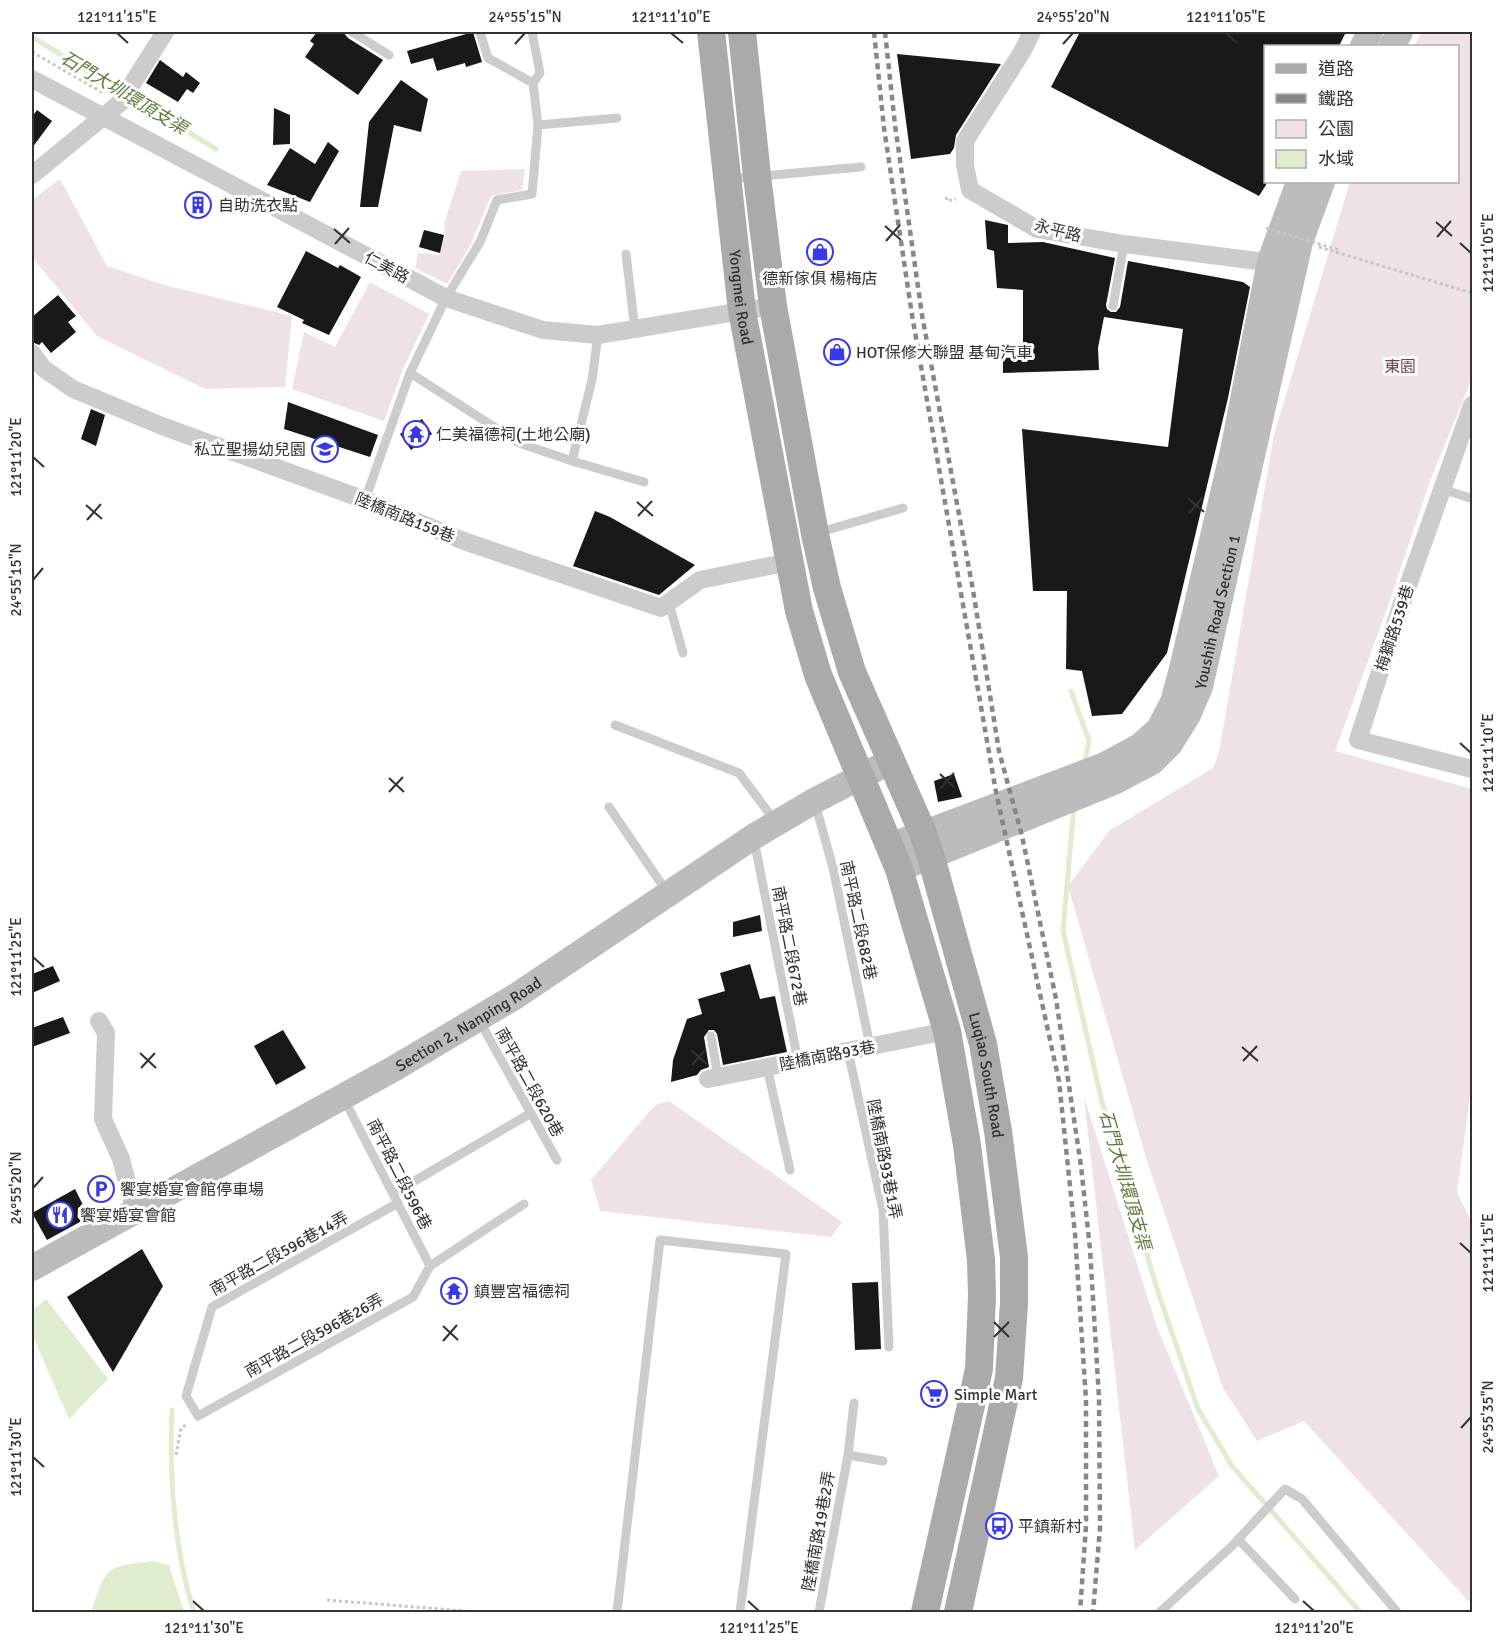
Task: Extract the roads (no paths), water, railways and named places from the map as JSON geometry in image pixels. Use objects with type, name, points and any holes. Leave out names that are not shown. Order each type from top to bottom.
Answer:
[{"type":"main road","name":"Yongmei Road","points":[[711,32],[742,311],[789,562]]},
{"type":"main road","name":"Yongmei Road","points":[[742,32],[773,306],[818,545]]},
{"type":"main road","name":"Luqiao South Road","points":[[818,545],[827,588],[852,672],[927,845],[983,1044],[998,1131],[1014,1257],[1014,1303],[1009,1378],[958,1612]]},
{"type":"main road","name":"Luqiao South Road","points":[[789,562],[799,610],[818,675],[894,857],[947,1031],[967,1145],[981,1260],[979,1369],[949,1475],[926,1612]]},
{"type":"street","points":[[32,175],[124,97],[165,32]]},
{"type":"street","name":"永平路","points":[[1032,32],[1022,52],[964,141],[965,165],[970,190],[1037,229],[1124,244],[1270,261],[1294,268]]},
{"type":"street","name":"仁美路","points":[[32,79],[446,298],[543,330],[598,335],[773,306]]},
{"type":"street","name":"Youshih Road Section 1","points":[[927,845],[1105,765],[1140,747],[1159,729],[1173,702],[1181,673],[1233,451],[1270,261],[1299,183]]},
{"type":"street","name":"Youshih Road Section 1","points":[[894,857],[1114,782],[1152,762],[1170,744],[1188,715],[1200,687],[1300,242],[1322,183]]},
{"type":"street","name":"陸橋南路159巷","points":[[32,353],[44,368],[73,389],[228,451],[365,500],[461,540],[661,608],[669,603]]},
{"type":"street","name":"梅獅路539巷","points":[[1473,405],[1404,597],[1358,740],[1473,769]]},
{"type":"street","points":[[669,603],[700,580],[789,562]]},
{"type":"street","name":"Section 2, Nanping Road","points":[[32,1268],[478,1019],[753,837],[814,801],[891,761]]},
{"type":"street","points":[[99,1021],[105,1033],[103,1119],[121,1159],[135,1212]]},
{"type":"street","name":"陸橋南路93巷","points":[[713,1078],[947,1031]]},
{"type":"lane","points":[[352,32],[389,55]]},
{"type":"lane","points":[[480,32],[488,58],[533,83]]},
{"type":"lane","points":[[365,500],[410,373],[446,298],[480,242],[497,200],[532,194],[538,125],[533,83],[540,73],[532,32]]},
{"type":"lane","points":[[538,125],[617,118]]},
{"type":"lane","points":[[727,179],[861,167]]},
{"type":"lane","points":[[1113,306],[1124,244]]},
{"type":"lane","points":[[626,254],[635,330]]},
{"type":"lane","points":[[572,461],[592,380],[598,335]]},
{"type":"lane","points":[[410,373],[519,443],[644,482]]},
{"type":"lane","points":[[1442,489],[1470,498]]},
{"type":"lane","points":[[818,545],[903,508]]},
{"type":"lane","points":[[669,603],[683,653]]},
{"type":"lane","points":[[615,725],[739,773],[776,823]]},
{"type":"lane","name":"南平路二段682巷","points":[[814,801],[833,868],[870,1046]]},
{"type":"lane","points":[[609,807],[669,894]]},
{"type":"lane","name":"南平路二段672巷","points":[[753,837],[798,1061]]},
{"type":"lane","name":"南平路二段620巷","points":[[478,1019],[557,1160]]},
{"type":"lane","points":[[711,1036],[713,1078]]},
{"type":"lane","name":"陸橋南路93巷1弄","points":[[848,1051],[883,1210],[889,1347]]},
{"type":"lane","points":[[767,1067],[790,1170]]},
{"type":"lane","name":"南平路二段596巷","points":[[343,1096],[430,1266]]},
{"type":"lane","points":[[394,1193],[531,1113]]},
{"type":"lane","name":"南平路二段596巷14弄","points":[[198,1416],[186,1395],[212,1307],[398,1203]]},
{"type":"lane","points":[[430,1266],[524,1204]]},
{"type":"lane","points":[[617,1612],[660,1240],[786,1254],[740,1612]]},
{"type":"lane","name":"南平路二段596巷26弄","points":[[198,1416],[413,1297],[430,1266]]},
{"type":"lane","name":"陸橋南路19巷2弄","points":[[819,1612],[848,1455],[854,1402]]},
{"type":"lane","name":"陸橋南路19巷2弄","points":[[848,1455],[883,1461]]},
{"type":"lane","points":[[1160,1612],[1238,1539],[1285,1489],[1302,1499],[1397,1612]]},
{"type":"lane","points":[[1238,1539],[1294,1599]]},
{"type":"water","points":[[46,1299],[108,1379],[69,1419],[32,1334],[32,1311]]},
{"type":"water","points":[[153,1561],[169,1565],[184,1612],[91,1612],[101,1585],[110,1572],[125,1565]]},
{"type":"waterway","name":"石門大圳環頂支渠","points":[[32,37],[216,149]]},
{"type":"waterway","name":"石門大圳環頂支渠","points":[[1071,691],[1089,741],[1084,765]]},
{"type":"waterway","name":"石門大圳環頂支渠","points":[[1074,806],[1063,931],[1102,1102],[1157,1289],[1198,1409],[1232,1466],[1360,1612]]},
{"type":"waterway","points":[[172,1410],[171,1460],[174,1512],[177,1538],[194,1612]]},
{"type":"railway","points":[[874,32],[884,128],[912,315],[996,792],[1059,1081],[1075,1234],[1086,1400],[1086,1526],[1080,1612]]},
{"type":"railway","points":[[885,32],[895,125],[922,315],[973,590],[999,751],[1022,836],[1056,999],[1081,1166],[1090,1249],[1099,1398],[1100,1528],[1093,1612]]},
{"type":"place","name":"自助洗衣點","points":[[198,205]]},
{"type":"place","name":"德新傢俱 楊梅店","points":[[820,252]]},
{"type":"place","name":"HOT保修大聯盟 基甸汽車","points":[[837,352]]},
{"type":"place","name":"仁美福德祠(土地公廟)","points":[[416,434]]},
{"type":"place","name":"私立聖揚幼兒園","points":[[325,449]]},
{"type":"place","name":"饗宴婚宴會館停車場","points":[[101,1189]]},
{"type":"place","name":"饗宴婚宴會館","points":[[60,1215]]},
{"type":"place","name":"鎮豐宮福德祠","points":[[454,1291]]},
{"type":"place","name":"Simple Mart","points":[[934,1394]]},
{"type":"place","name":"平鎮新村","points":[[999,1526]]},
{"type":"park label","name":"東園","points":[[1400,366]]}]
